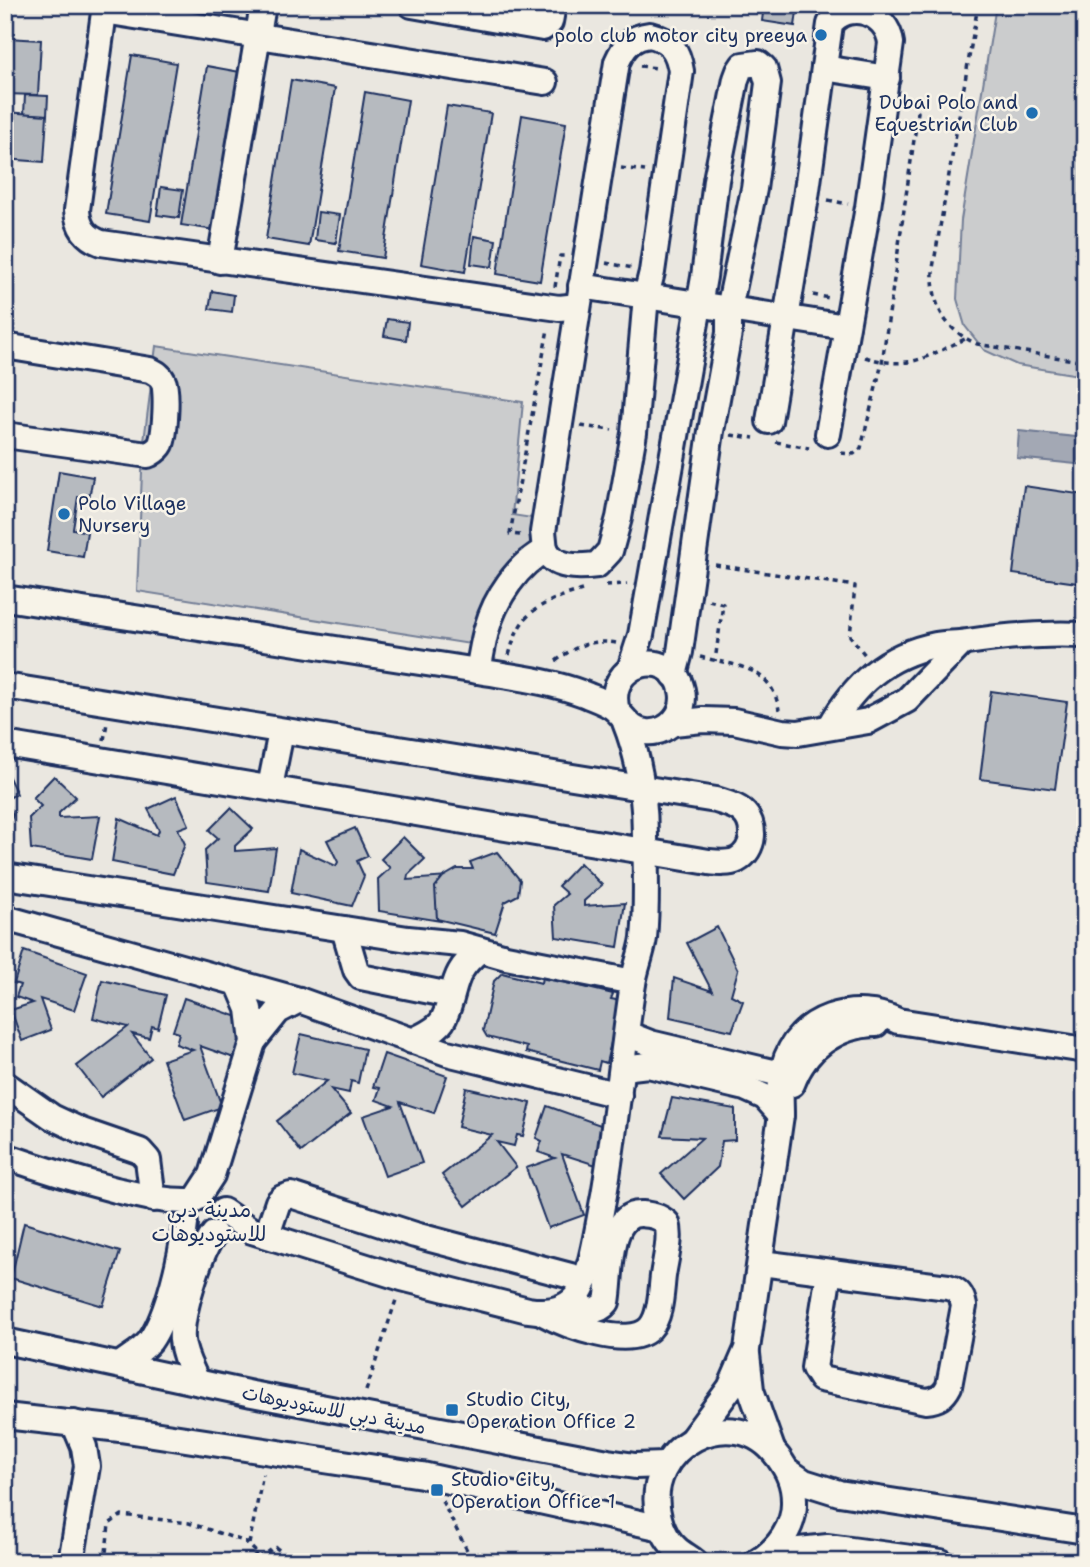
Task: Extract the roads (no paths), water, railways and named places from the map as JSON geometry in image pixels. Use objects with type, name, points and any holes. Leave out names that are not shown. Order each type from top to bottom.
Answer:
[{"type":"street","points":[[220,261],[263,5]]},
{"type":"street","points":[[412,5],[543,28],[550,22],[553,5]]},
{"type":"street","points":[[769,421],[806,197],[830,24],[834,15],[850,6],[859,6],[878,14],[885,22],[891,43],[868,207],[827,445]]},
{"type":"street","points":[[545,82],[258,36],[105,8],[77,210],[78,221],[90,239],[101,243],[559,308],[579,296],[646,296],[785,317],[844,337]]},
{"type":"street","points":[[650,35],[671,44],[677,53],[681,71],[652,272],[646,296],[634,433],[619,518],[610,551],[597,565],[583,567],[557,562],[545,550],[543,531],[617,62],[622,50],[630,42],[650,35]]},
{"type":"street","points":[[543,1313],[569,1304],[579,1293],[586,1280],[600,1217],[633,982],[644,938],[645,850],[642,788],[637,758],[615,694],[639,647],[699,304],[716,180],[736,79],[743,65],[758,64],[764,68],[768,83],[754,189],[729,309],[729,333],[711,431],[680,652],[677,679],[683,704],[664,728],[642,788]]},
{"type":"street","points":[[824,68],[885,88]]},
{"type":"street","points":[[5,346],[150,370],[159,375],[167,394],[162,443],[156,451],[148,455],[5,435]]},
{"type":"street","points":[[490,673],[487,627],[495,606],[522,569],[545,550]]},
{"type":"street","points":[[5,598],[490,673],[552,685],[585,695],[621,717],[634,729],[664,728],[703,720],[734,721],[782,733],[814,731],[868,721],[907,700],[962,643]]},
{"type":"street","points":[[830,727],[850,695],[864,679],[898,656],[937,645],[1028,634],[1085,635]]},
{"type":"street","points":[[552,685],[626,673],[642,664],[653,664],[665,667],[734,721]]},
{"type":"street","points":[[5,686],[642,788],[732,805],[749,819],[751,842],[746,852],[737,860],[726,863],[709,862],[5,744]]},
{"type":"street","points":[[270,787],[281,732]]},
{"type":"street","points":[[5,876],[344,929],[460,944],[633,982]]},
{"type":"street","points":[[5,918],[299,1000],[464,1057],[619,1095]]},
{"type":"street","points":[[344,929],[356,970],[361,977],[453,987]]},
{"type":"street","points":[[440,942],[449,955],[453,987]]},
{"type":"street","points":[[412,1041],[444,1020],[453,987],[466,962],[480,950]]},
{"type":"street","points":[[238,983],[249,1009],[253,1042]]},
{"type":"street","points":[[120,1365],[149,1343],[186,1270],[203,1252],[204,1215],[212,1175],[253,1042],[278,1011],[299,1000]]},
{"type":"street","points":[[444,1020],[464,1057]]},
{"type":"street","points":[[684,1558],[662,1528],[656,1507],[657,1485],[665,1465],[677,1450],[693,1438],[730,1388],[747,1349],[788,1076],[810,1053],[834,1034],[858,1026],[898,1021],[1085,1051]]},
{"type":"street","points":[[627,1034],[719,1070],[765,1097],[781,1115]]},
{"type":"street","points":[[623,1068],[648,1065],[788,1076]]},
{"type":"street","points":[[5,1084],[52,1117],[82,1131],[141,1151],[148,1160],[153,1199]]},
{"type":"street","points":[[5,1156],[69,1178],[173,1202],[204,1215],[402,1278],[543,1313],[560,1322],[596,1333],[631,1337],[642,1334],[651,1327],[659,1305],[668,1236],[667,1223],[656,1216],[637,1214],[622,1222],[615,1236],[607,1302],[603,1307],[590,1311],[569,1304]]},
{"type":"street","points":[[259,1233],[278,1202],[291,1195],[415,1235],[586,1280]]},
{"type":"street","points":[[761,1263],[948,1287],[960,1293],[964,1306],[949,1386],[940,1398],[926,1401],[821,1379],[814,1368],[829,1272]]},
{"type":"street","points":[[186,1270],[181,1337],[197,1382]]},
{"type":"street","points":[[156,1332],[181,1337]]},
{"type":"street","name":"مدينة دبي للاستوديوهات","points":[[5,1341],[197,1382],[608,1462],[635,1466],[665,1465]]},
{"type":"street","points":[[747,1349],[751,1390],[772,1449],[788,1471],[794,1488],[791,1524],[782,1540],[763,1557]]},
{"type":"street","points":[[5,1416],[120,1429],[422,1475],[662,1528]]},
{"type":"street","points":[[71,1562],[87,1466],[84,1447],[74,1423]]},
{"type":"street","points":[[81,1562],[89,1504],[99,1459],[107,1441],[120,1429]]},
{"type":"street","points":[[693,1438],[712,1431],[734,1431],[754,1437],[772,1449]]},
{"type":"street","points":[[788,1471],[804,1482],[839,1493],[1085,1531]]},
{"type":"street","points":[[763,1557],[828,1547],[941,1562]]},
{"type":"place","name":"polo club motor city preeya","points":[[821,35]]},
{"type":"place","name":"Dubai Polo and Equestrian Club","points":[[1032,113]]},
{"type":"place","name":"Polo Village Nursery","points":[[64,514]]},
{"type":"place","name":"Studio City, Operation Office 2","points":[[452,1410]]},
{"type":"place","name":"Studio City, Operation Office 1","points":[[437,1490]]},
{"type":"district","name":"مدينة دبي للاستوديوهات","points":[[209,1222]]}]
